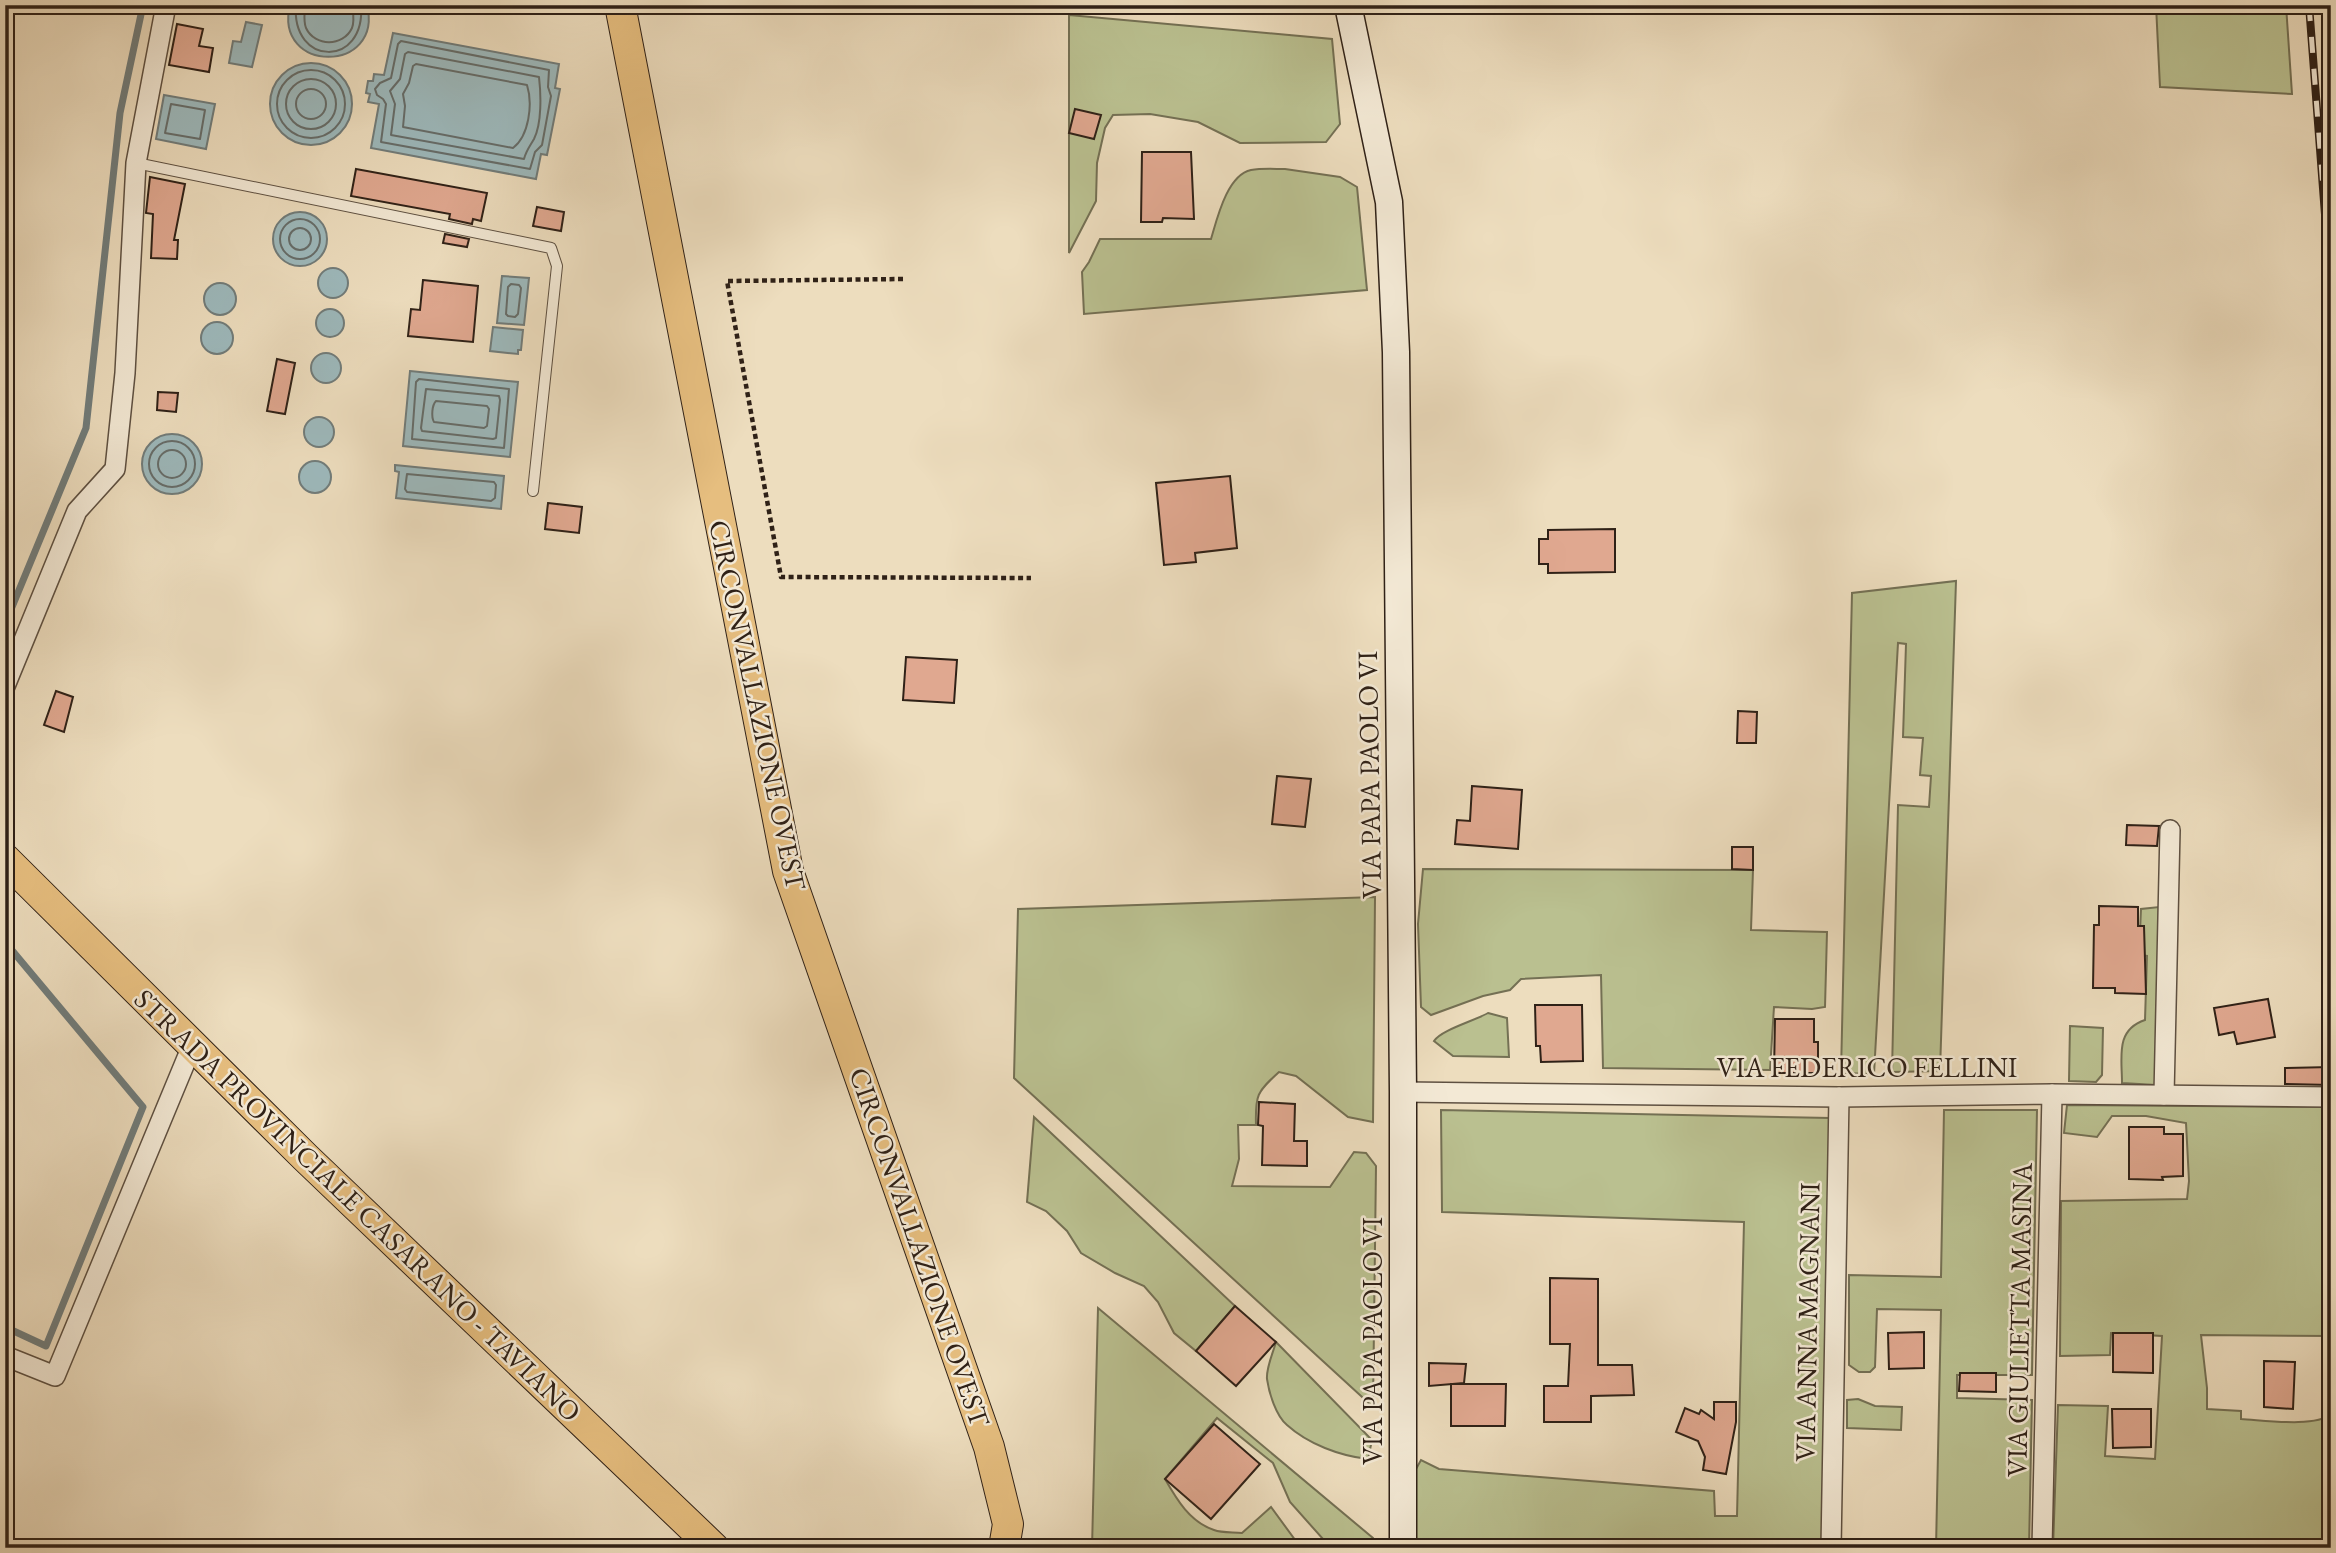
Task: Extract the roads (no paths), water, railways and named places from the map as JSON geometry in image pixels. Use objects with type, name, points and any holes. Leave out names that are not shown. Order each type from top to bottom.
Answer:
[{"type":"main road","name":"CIRCONVALLAZIONE OVEST","points":[[620,5],[788,871],[989,1447],[1008,1524],[1004,1548]]},
{"type":"main road","name":"STRADA PROVINCIALE CASARANO - TAVIANO","points":[[5,859],[192,1046],[714,1548]]},
{"type":"street","points":[[5,686],[77,512],[116,469],[125,373],[136,163],[166,5]]},
{"type":"street","name":"VIA PAPA PAOLO VI","points":[[1348,5],[1389,202],[1396,365],[1404,1548]]},
{"type":"street","points":[[2164,1095],[2169,830]]},
{"type":"street","points":[[5,1356],[55,1376],[192,1046]]},
{"type":"street","name":"VIA FEDERICO FELLINI","points":[[1403,1092],[1839,1097],[2052,1094],[2331,1097]]},
{"type":"street","name":"VIA GIULIETTA MASINA","points":[[2042,1548],[2052,1094]]},
{"type":"street","name":"VIA ANNA MAGNANI","points":[[1832,1548],[1839,1097]]},
{"type":"lane","points":[[136,163],[551,248],[557,266],[533,491]]},
{"type":"water","points":[[290,5],[367,5],[368,28],[360,44],[346,54],[328,57],[311,54],[297,44],[289,28]]},
{"type":"water","points":[[246,22],[262,25],[252,67],[229,63],[233,41],[241,42]]},
{"type":"water","points":[[393,33],[559,64],[555,88],[560,89],[547,155],[541,154],[536,179],[371,148],[379,104],[368,102],[368,81],[373,81],[374,74],[384,75]]},
{"type":"water","points":[[311,63],[327,66],[340,75],[349,88],[352,104],[349,120],[340,133],[327,142],[311,145],[295,142],[282,133],[273,120],[270,104],[273,88],[282,75],[295,66]]},
{"type":"water","points":[[164,95],[215,104],[206,149],[156,139]]},
{"type":"water","points":[[300,212],[319,220],[327,239],[319,258],[300,266],[281,258],[273,239],[281,220]]},
{"type":"water","points":[[333,268],[344,272],[348,283],[344,294],[333,298],[322,294],[318,283],[322,272]]},
{"type":"water","points":[[502,276],[529,278],[524,325],[497,323]]},
{"type":"water","points":[[220,283],[231,288],[236,299],[231,310],[220,315],[209,310],[204,299],[209,288]]},
{"type":"water","points":[[330,309],[340,313],[344,323],[340,333],[330,337],[320,333],[316,323],[320,313]]},
{"type":"water","points":[[217,322],[228,327],[233,338],[228,349],[217,354],[206,349],[201,338],[206,327]]},
{"type":"water","points":[[493,327],[523,330],[521,350],[518,350],[518,354],[490,351]]},
{"type":"water","points":[[326,353],[332,354],[340,362],[340,374],[332,382],[326,383],[320,382],[312,374],[311,368],[312,362],[320,354]]},
{"type":"water","points":[[410,371],[518,382],[510,457],[403,446]]},
{"type":"water","points":[[319,417],[330,421],[334,432],[330,443],[319,447],[308,443],[304,432],[308,421]]},
{"type":"water","points":[[172,434],[189,439],[197,447],[202,464],[197,481],[189,489],[172,494],[155,489],[147,481],[142,464],[147,447],[155,439]]},
{"type":"water","points":[[315,461],[326,466],[331,477],[326,488],[315,493],[304,488],[299,477],[304,466]]},
{"type":"water","points":[[395,465],[504,476],[501,509],[396,498],[399,472],[395,471]]},
{"type":"waterway","points":[[5,624],[86,428],[120,113],[143,5]]},
{"type":"waterway","points":[[5,942],[143,1107],[46,1346],[5,1327]]},
{"type":"railway","points":[[2309,5],[2331,293]]}]
